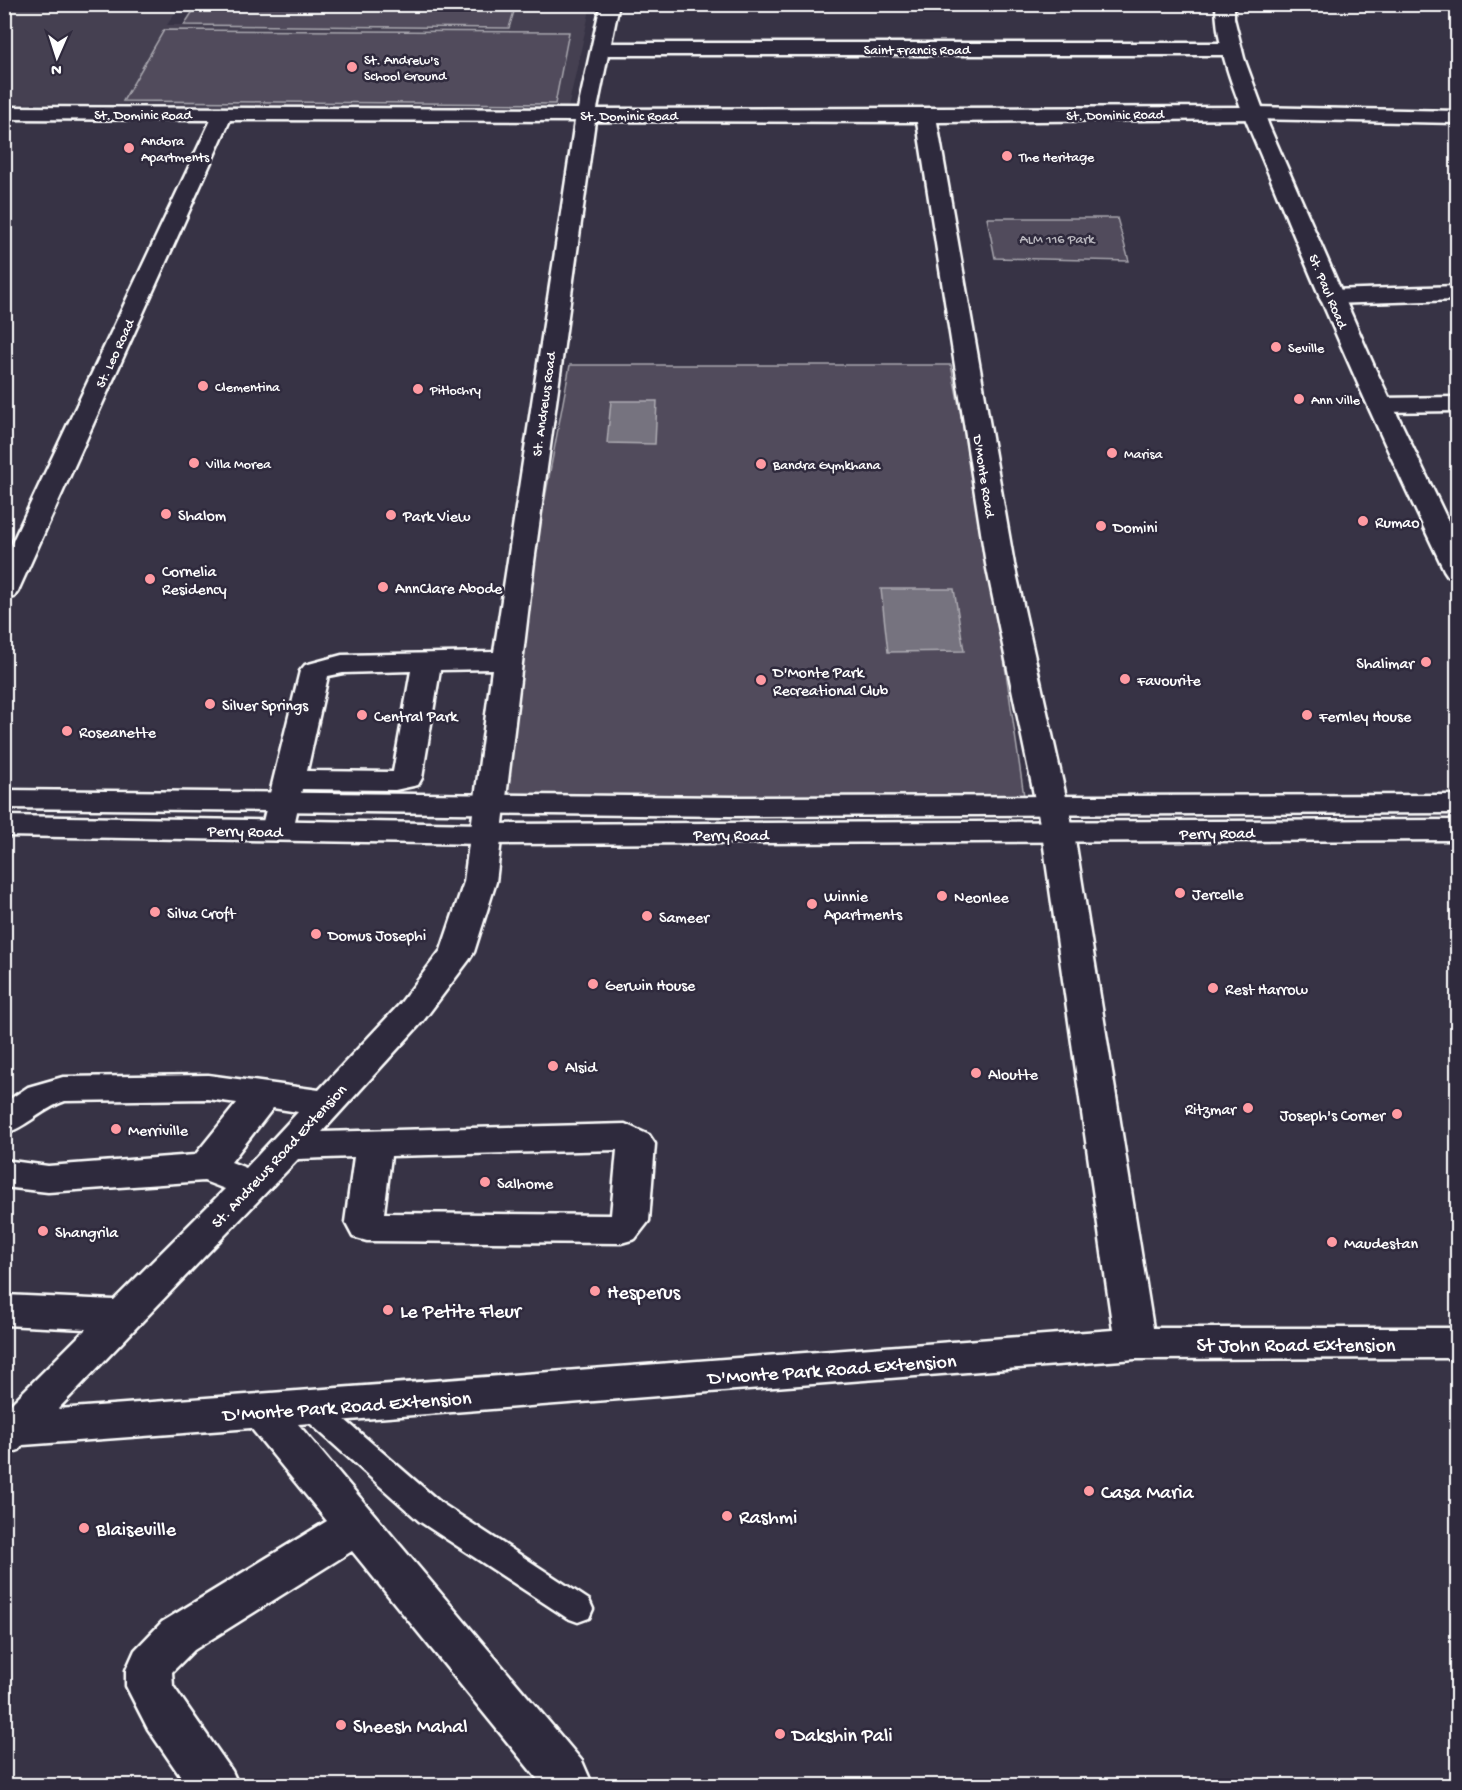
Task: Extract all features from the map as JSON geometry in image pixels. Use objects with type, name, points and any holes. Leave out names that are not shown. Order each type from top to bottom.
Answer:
[{"type":"street","name":"St. Andrews Road","points":[[487,820],[520,562],[586,114],[610,4]]},
{"type":"street","name":"St. Paul Road","points":[[1225,4],[1233,49],[1254,113],[1330,297],[1380,405],[1449,537],[1458,570]]},
{"type":"street","name":"Saint Francis Road","points":[[601,49],[1233,49]]},
{"type":"street","name":"St. Dominic Road","points":[[4,113],[926,116],[1254,113],[1458,117]]},
{"type":"street","name":"St. Leo Road","points":[[4,591],[223,114]]},
{"type":"street","name":"D'Monte Road","points":[[926,116],[1000,564],[1055,820]]},
{"type":"street","points":[[1330,297],[1458,293]]},
{"type":"street","points":[[1380,405],[1458,404]]},
{"type":"street","points":[[427,662],[407,778],[283,805],[315,671],[342,664],[508,660]]},
{"type":"street","name":"Perry Road","points":[[4,799],[283,805],[487,820],[1055,820],[1458,830]]},
{"type":"street","name":"Perry Road","points":[[1055,820],[1458,804]]},
{"type":"street","name":"Perry Road","points":[[4,826],[283,805]]},
{"type":"street","name":"St. Andrews Road Extension","points":[[7,1433],[253,1184],[411,1013],[457,952],[480,882],[487,820]]},
{"type":"street","points":[[1055,820],[1135,1344]]},
{"type":"street","points":[[4,1121],[40,1096],[63,1089],[208,1087],[326,1103]]},
{"type":"street","points":[[206,1168],[263,1095]]},
{"type":"street","points":[[286,1146],[625,1137],[636,1144],[630,1221],[621,1229],[367,1227],[364,1222],[374,1144]]},
{"type":"street","points":[[4,1173],[12,1176],[48,1179],[206,1168],[253,1184]]},
{"type":"street","points":[[4,1310],[124,1316]]},
{"type":"street","name":"St John Road Extension","points":[[1135,1344],[1458,1343]]},
{"type":"street","name":"D'Monte Park Road Extension","points":[[7,1433],[262,1411],[1135,1344]]},
{"type":"street","points":[[262,1411],[565,1776],[569,1785]]},
{"type":"street","points":[[215,1785],[151,1694],[148,1675],[160,1651],[178,1636],[357,1525]]},
{"type":"lane","points":[[312,1408],[430,1512],[578,1609]]},
{"type":"shaded area","points":[[89,4],[180,5],[167,25],[184,25],[197,4],[591,5],[568,108],[5,103],[5,8],[86,8]]},
{"type":"shaded area","points":[[611,401],[657,401],[655,444],[607,443]]},
{"type":"shaded area","points":[[881,589],[954,589],[964,651],[888,652]]},
{"type":"green space","points":[[197,5],[516,5],[509,28],[184,25]]},
{"type":"green space","name":"St. Andrew's School Ground","points":[[164,30],[569,32],[555,104],[123,101]]},
{"type":"green space","name":"ALM 116 Park","points":[[987,218],[1117,218],[1129,261],[995,258]]},
{"type":"green space","points":[[570,365],[951,365],[990,563],[1025,803],[498,797],[533,562]]},
{"type":"place","name":"St. Andrew's School Ground","points":[[352,67]]},
{"type":"place","name":"Andora Apartments","points":[[129,148]]},
{"type":"place","name":"The Heritage","points":[[1007,156]]},
{"type":"place","name":"Seville","points":[[1276,347]]},
{"type":"place","name":"Clementina","points":[[203,386]]},
{"type":"place","name":"Pitlochry","points":[[418,389]]},
{"type":"place","name":"Ann Ville","points":[[1299,399]]},
{"type":"place","name":"Marisa","points":[[1112,453]]},
{"type":"place","name":"Villa Morea","points":[[194,463]]},
{"type":"place","name":"Bandra Gymkhana","points":[[761,464]]},
{"type":"place","name":"Shalom","points":[[166,514]]},
{"type":"place","name":"Park View","points":[[391,515]]},
{"type":"place","name":"Rumao","points":[[1363,521]]},
{"type":"place","name":"Domini","points":[[1101,526]]},
{"type":"place","name":"Cornelia Residency","points":[[150,579]]},
{"type":"place","name":"AnnClare Abode","points":[[383,587]]},
{"type":"place","name":"Shalimar","points":[[1426,662]]},
{"type":"place","name":"Favourite","points":[[1125,679]]},
{"type":"place","name":"D'Monte Park Recreational Club","points":[[761,680]]},
{"type":"place","name":"Silver Springs","points":[[210,704]]},
{"type":"place","name":"Central Park","points":[[362,715]]},
{"type":"place","name":"Fernley House","points":[[1307,715]]},
{"type":"place","name":"Roseanette","points":[[67,731]]},
{"type":"place","name":"Jercelle","points":[[1180,893]]},
{"type":"place","name":"Neonlee","points":[[942,896]]},
{"type":"place","name":"Winnie Apartments","points":[[812,904]]},
{"type":"place","name":"Silva Croft","points":[[155,912]]},
{"type":"place","name":"Sameer","points":[[647,916]]},
{"type":"place","name":"Domus Josephi","points":[[316,934]]},
{"type":"place","name":"Gerwin House","points":[[593,984]]},
{"type":"place","name":"Rest Harrow","points":[[1213,988]]},
{"type":"place","name":"Alsid","points":[[553,1066]]},
{"type":"place","name":"Aloutte","points":[[976,1073]]},
{"type":"place","name":"Ritzmar","points":[[1248,1108]]},
{"type":"place","name":"Joseph's Corner","points":[[1397,1114]]},
{"type":"place","name":"Merriville","points":[[116,1129]]},
{"type":"place","name":"Salhome","points":[[485,1182]]},
{"type":"place","name":"Shangrila","points":[[43,1231]]},
{"type":"place","name":"Maudestan","points":[[1332,1242]]},
{"type":"place","name":"Hesperus","points":[[595,1291]]},
{"type":"place","name":"Le Petite Fleur","points":[[388,1310]]},
{"type":"place","name":"Casa Maria","points":[[1089,1491]]},
{"type":"place","name":"Rashmi","points":[[727,1516]]},
{"type":"place","name":"Blaiseville","points":[[84,1528]]},
{"type":"place","name":"Sheesh Mahal","points":[[341,1725]]},
{"type":"place","name":"Dakshin Pali","points":[[780,1734]]}]
